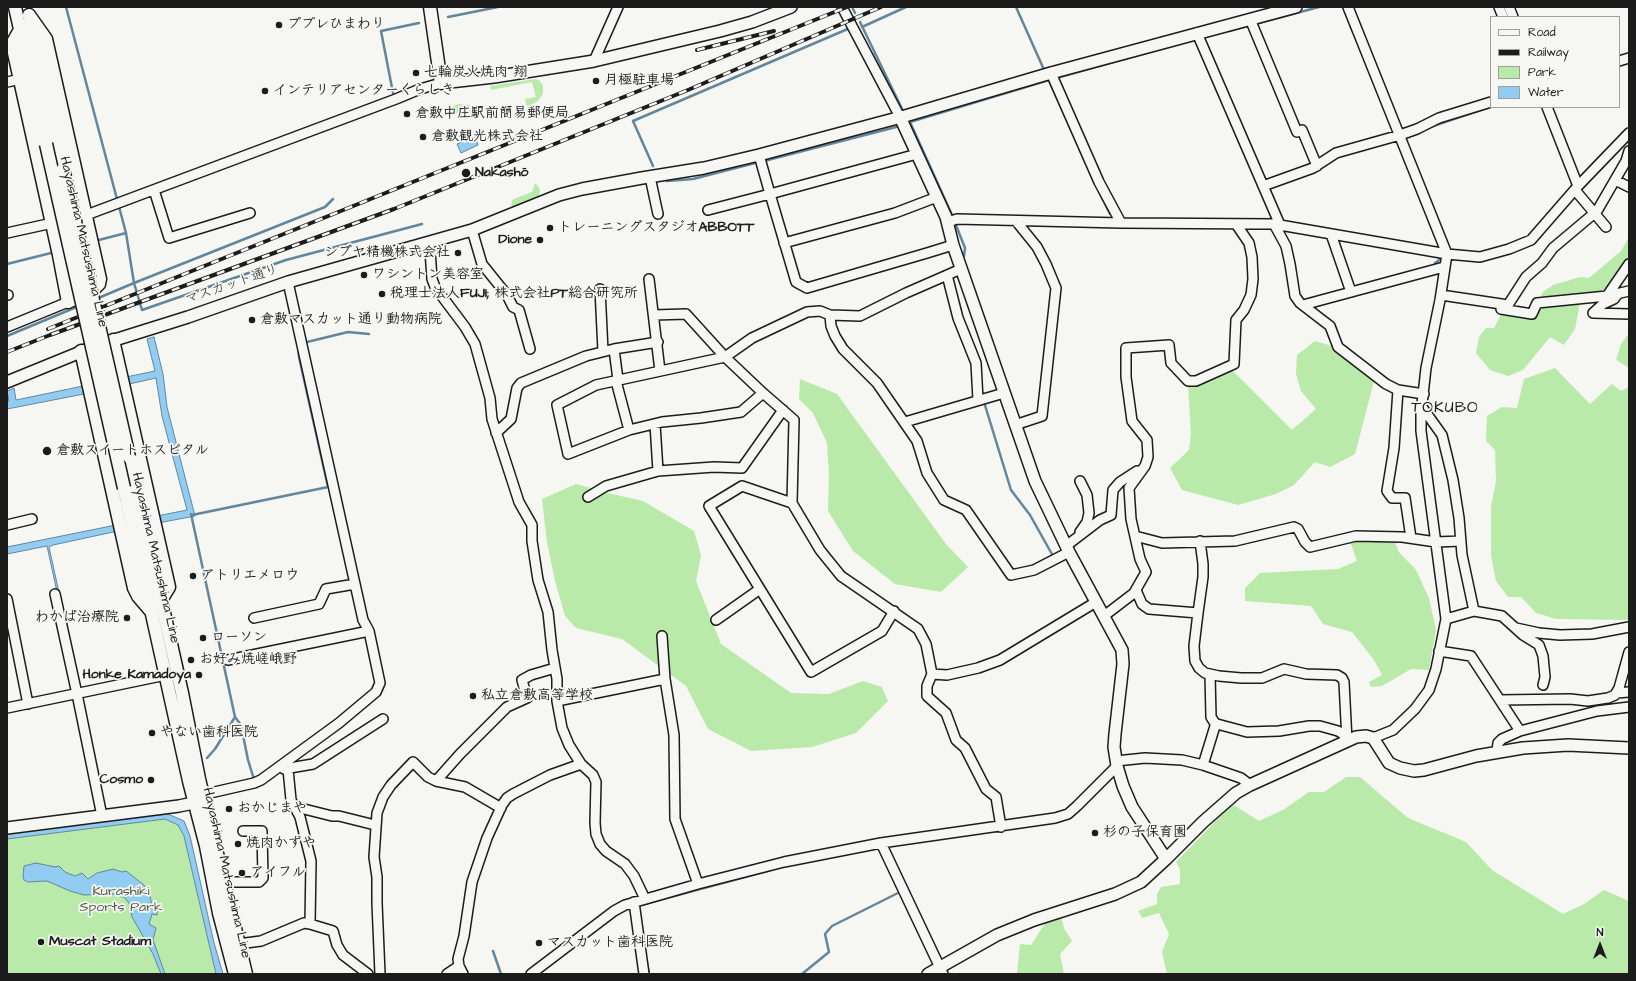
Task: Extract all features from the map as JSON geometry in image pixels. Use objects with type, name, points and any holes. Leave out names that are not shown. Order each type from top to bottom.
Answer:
[{"type":"main road","name":"Hayashima Matsushima Line","points":[[15,7],[124,488],[138,524],[161,600],[219,913],[235,974]]},
{"type":"main road","points":[[430,7],[441,83]]},
{"type":"main road","name":"Hayashima Matsushima Line","points":[[28,11],[129,458],[152,612],[166,674],[199,799],[223,882],[246,974]]},
{"type":"main road","points":[[20,28],[12,44],[59,252],[68,302],[93,290],[99,284],[100,279],[46,39],[28,11]]},
{"type":"main road","points":[[113,340],[122,382],[138,524]]},
{"type":"main road","points":[[81,351],[89,389],[138,524]]},
{"type":"street","points":[[594,61],[618,7]]},
{"type":"street","points":[[7,234],[86,215],[420,89],[441,83],[494,77],[594,61],[720,31],[752,22],[791,7]]},
{"type":"street","points":[[842,7],[904,120],[917,154],[937,197],[952,220],[953,245],[1035,481],[1067,549],[1122,650],[1114,747],[1117,763],[1123,786],[1132,807],[1166,859]]},
{"type":"street","name":"マスカット通り","points":[[7,382],[81,351],[113,340],[188,317],[288,282],[358,261],[428,244],[472,230],[559,195],[582,189],[650,177],[760,160],[904,120],[1051,76],[1252,23],[1296,7]]},
{"type":"street","points":[[928,974],[942,970],[997,935],[1034,920],[1115,894],[1141,882],[1222,804],[1236,793],[1250,784],[1356,737],[1366,736],[1373,738],[1393,730],[1415,709],[1429,690],[1436,669],[1446,619],[1438,569],[1436,542],[1421,431],[1426,368],[1447,254],[1348,7]]},
{"type":"street","points":[[1252,23],[1297,132],[1302,130],[1317,166]]},
{"type":"street","points":[[1199,37],[1263,186],[1286,246],[1295,296],[1303,305],[1330,326],[1338,347],[1386,384],[1398,390],[1424,394]]},
{"type":"street","points":[[1051,76],[1099,182],[1121,223]]},
{"type":"street","points":[[7,82],[21,79]]},
{"type":"street","points":[[1263,186],[1317,166],[1336,153],[1400,135],[1417,129],[1439,118],[1490,102]]},
{"type":"street","points":[[1547,108],[1576,188],[1594,214],[1606,227]]},
{"type":"street","points":[[952,220],[1277,224],[1447,254],[1480,257],[1510,249],[1531,240],[1576,188],[1629,133]]},
{"type":"street","points":[[1440,297],[1508,305],[1526,277],[1542,263],[1553,248],[1597,211],[1626,161],[1629,151]]},
{"type":"street","points":[[708,210],[917,154]]},
{"type":"street","points":[[760,160],[796,282],[807,288],[927,254],[953,245]]},
{"type":"street","points":[[650,177],[658,214]]},
{"type":"street","points":[[1615,180],[1629,187]]},
{"type":"street","points":[[154,190],[169,238],[250,213]]},
{"type":"street","points":[[784,243],[896,213],[937,197]]},
{"type":"street","points":[[1015,425],[1042,416],[1056,288],[1046,264],[1036,247],[1016,221]]},
{"type":"street","points":[[1104,616],[1134,593],[1146,572],[1140,559],[1131,519],[1129,488],[1145,466],[1148,457],[1147,440],[1132,421],[1126,377],[1126,348],[1169,345],[1171,363],[1188,380],[1196,380],[1234,364],[1236,320],[1244,310],[1251,295],[1253,279],[1252,257],[1249,243],[1236,224]]},
{"type":"street","points":[[472,230],[482,264],[507,295],[513,307],[519,310],[530,349]]},
{"type":"street","points":[[1331,234],[1351,292]]},
{"type":"street","points":[[428,244],[430,250],[432,279],[435,287],[465,327],[475,344],[490,398],[492,420],[496,433],[519,502],[532,525],[532,541],[538,580],[548,612],[557,680],[557,701],[562,728],[569,745],[581,764],[593,775],[596,782],[596,834],[600,844],[606,852],[625,864],[630,870],[644,899]]},
{"type":"street","points":[[1607,296],[1629,264]]},
{"type":"street","points":[[1303,305],[1444,267]]},
{"type":"street","points":[[763,393],[741,412],[655,424],[629,430],[568,454],[557,405],[596,385],[725,357],[752,338],[807,312],[820,311],[830,315],[860,316],[906,292],[961,270]]},
{"type":"street","points":[[947,275],[958,318],[976,363],[982,400]]},
{"type":"street","points":[[649,279],[658,342],[660,371]]},
{"type":"street","points":[[7,828],[102,816],[199,799],[254,783],[274,771],[339,723],[376,692],[380,683],[370,631],[363,620],[288,282]]},
{"type":"street","points":[[600,289],[603,351]]},
{"type":"street","points":[[1440,297],[1532,314],[1537,303],[1607,296],[1629,291]]},
{"type":"street","points":[[1617,294],[1614,299],[1603,304],[1593,313],[1629,314]]},
{"type":"street","points":[[7,327],[68,302]]},
{"type":"street","points":[[654,315],[686,314],[725,357],[794,420],[792,503],[820,550],[841,576],[894,611],[918,629],[926,644],[932,674],[927,686],[927,696],[946,713],[956,740],[965,748],[986,789],[996,797],[1001,827]]},
{"type":"street","points":[[830,315],[831,326],[835,336],[843,348],[877,383],[917,441],[927,473],[944,500],[966,510],[1011,575],[1034,570],[1067,549],[1078,537],[1100,520],[1111,515],[1113,490],[1120,482],[1145,466]]},
{"type":"street","points":[[496,433],[511,419],[517,388],[521,383],[586,356],[603,351],[658,342]]},
{"type":"street","points":[[614,349],[617,380],[629,430]]},
{"type":"street","points":[[1398,390],[1394,448],[1387,491],[1392,498],[1405,498],[1411,538]]},
{"type":"street","points":[[905,422],[1004,393]]},
{"type":"street","points":[[1422,407],[1442,435],[1453,480],[1462,555],[1474,611]]},
{"type":"street","points":[[588,497],[606,486],[658,471],[714,467],[742,468],[783,410]]},
{"type":"street","points":[[655,424],[658,471]]},
{"type":"street","points":[[1078,537],[1087,522],[1089,514],[1087,495],[1080,481]]},
{"type":"street","points":[[792,503],[742,486],[709,506],[811,672],[882,631],[894,611]]},
{"type":"street","points":[[7,525],[32,519]]},
{"type":"street","points":[[1135,536],[1162,542],[1235,541],[1294,527],[1298,530],[1305,542],[1310,547],[1356,536],[1411,538],[1436,542],[1461,541]]},
{"type":"street","points":[[1200,541],[1203,577],[1194,646],[1195,661],[1198,668],[1210,674],[1241,678],[1262,678],[1284,669],[1306,674],[1337,675],[1342,678],[1344,682],[1347,741]]},
{"type":"street","points":[[254,618],[319,604],[326,589],[355,584]]},
{"type":"street","points":[[716,620],[760,589]]},
{"type":"street","points":[[1136,590],[1142,604],[1148,609],[1198,614]]},
{"type":"street","points":[[55,594],[102,816]]},
{"type":"street","points":[[7,599],[28,704]]},
{"type":"street","points":[[932,674],[947,675],[978,668],[1000,660],[1096,602]]},
{"type":"street","points":[[1446,619],[1474,611],[1502,616],[1524,636],[1539,645],[1543,656],[1545,677],[1543,686]]},
{"type":"street","points":[[1516,628],[1539,633],[1560,635],[1592,634],[1629,627]]},
{"type":"street","points":[[228,660],[370,631]]},
{"type":"street","points":[[662,636],[665,679],[674,735],[675,819],[698,884]]},
{"type":"street","points":[[1439,652],[1471,656],[1520,731]]},
{"type":"street","points":[[1500,700],[1570,699],[1588,701],[1608,698],[1616,693],[1620,688],[1629,652]]},
{"type":"street","points":[[436,781],[460,754],[507,707],[527,698],[522,680],[531,675],[555,668]]},
{"type":"street","points":[[7,708],[166,674]]},
{"type":"street","points":[[1210,674],[1211,717],[1216,725]]},
{"type":"street","points":[[557,701],[665,679]]},
{"type":"street","points":[[1616,693],[1629,692]]},
{"type":"street","points":[[1497,752],[1498,743],[1502,739],[1520,731],[1590,712],[1629,707]]},
{"type":"street","points":[[274,771],[313,764],[383,719]]},
{"type":"street","points":[[1216,725],[1217,724],[1246,732],[1279,731],[1308,726],[1320,726],[1338,731],[1343,734],[1347,741]]},
{"type":"street","points":[[1203,765],[1216,725]]},
{"type":"street","points":[[1373,738],[1389,763],[1400,768],[1414,771],[1424,770],[1476,756],[1523,748],[1568,746],[1629,748]]},
{"type":"street","points":[[531,974],[614,911],[634,902],[784,862],[881,843],[1001,827],[1055,818],[1068,814],[1117,763],[1145,758],[1182,760],[1203,765],[1241,778],[1250,784]]},
{"type":"street","points":[[380,974],[376,903],[377,877],[374,857],[375,825],[377,813],[383,796],[391,784],[413,762],[428,777],[436,781],[465,787],[501,808]]},
{"type":"street","points":[[447,974],[461,970],[458,959],[464,936],[472,882],[487,838],[507,798],[550,775],[581,764]]},
{"type":"street","points":[[288,769],[291,800],[300,817],[311,861],[310,924]]},
{"type":"street","points":[[295,808],[332,816],[339,816],[375,825]]},
{"type":"street","points":[[223,882],[259,882],[263,878],[262,831],[243,831]]},
{"type":"street","points":[[881,843],[942,970]]},
{"type":"street","points":[[634,902],[644,974]]},
{"type":"street","points":[[238,944],[261,941],[304,924],[310,924],[333,931],[337,945],[343,955],[368,974]]},
{"type":"green space","points":[[536,79],[540,81],[543,86],[543,94],[538,101],[527,107],[525,99],[536,97],[532,82],[491,90],[490,86]]},
{"type":"green space","points":[[459,104],[479,106],[479,115],[472,116],[454,113],[453,106]]},
{"type":"green space","points":[[535,183],[540,190],[537,198],[517,206],[511,206],[512,200],[532,192]]},
{"type":"green space","points":[[1629,237],[1629,256],[1608,286],[1598,293],[1546,298],[1541,296],[1543,292],[1553,285],[1580,277],[1589,278],[1621,251]]},
{"type":"green space","points":[[1580,303],[1575,329],[1564,345],[1550,337],[1523,370],[1508,376],[1490,370],[1476,353],[1479,337],[1486,328],[1494,328],[1502,313],[1533,319],[1541,305]]},
{"type":"green space","points":[[1629,333],[1629,368],[1616,360],[1621,344]]},
{"type":"green space","points":[[1315,341],[1335,347],[1374,381],[1355,454],[1330,467],[1315,462],[1294,485],[1276,494],[1238,505],[1182,490],[1170,468],[1189,450],[1191,434],[1188,386],[1231,369],[1292,430],[1316,409],[1301,391],[1296,374],[1297,355]]},
{"type":"green space","points":[[1555,368],[1590,404],[1612,384],[1621,391],[1629,387],[1629,620],[1556,619],[1536,613],[1521,597],[1508,597],[1496,581],[1491,555],[1491,507],[1496,481],[1495,450],[1486,441],[1487,416],[1502,407],[1517,408],[1524,379]]},
{"type":"green space","points":[[800,379],[837,394],[946,544],[968,567],[941,592],[895,584],[853,551],[828,511],[829,473],[827,443],[813,413],[799,399]]},
{"type":"green space","points":[[576,484],[643,501],[694,531],[701,555],[696,581],[721,644],[791,693],[829,694],[863,681],[882,687],[888,701],[856,733],[812,747],[751,751],[708,729],[686,686],[622,639],[576,628],[565,616],[555,581],[547,542],[542,499]]},
{"type":"green space","points":[[1394,540],[1399,552],[1416,570],[1429,598],[1436,630],[1429,670],[1411,669],[1382,686],[1371,687],[1369,682],[1382,675],[1374,660],[1352,632],[1323,624],[1311,606],[1245,601],[1245,588],[1260,573],[1338,569],[1357,561],[1350,541]]},
{"type":"green space","points":[[1346,777],[1360,777],[1408,818],[1466,842],[1492,870],[1563,914],[1584,904],[1604,890],[1629,901],[1629,974],[1167,974],[1162,952],[1169,934],[1159,913],[1142,918],[1138,911],[1157,904],[1157,894],[1161,887],[1180,884],[1180,869],[1176,862],[1232,804],[1259,821],[1283,810],[1309,792],[1324,792]]},
{"type":"green space","name":"Kurashiki Sports Park","points":[[165,819],[179,825],[184,836],[216,974],[7,974],[7,839]]},
{"type":"green space","points":[[1061,916],[1064,928],[1072,941],[1060,954],[1064,974],[1017,974],[1020,944],[1031,945],[1046,922]]},
{"type":"water","points":[[475,137],[478,145],[461,153],[457,144]]},
{"type":"water","points":[[154,337],[163,374],[167,407],[195,516],[158,523],[157,516],[187,510],[162,416],[156,378],[7,409],[7,401],[9,401],[7,391],[14,388],[16,400],[155,371],[147,339]]},
{"type":"water","points":[[116,525],[118,531],[49,547],[80,688],[78,688],[47,546],[7,554],[7,547]]},
{"type":"water","points":[[168,814],[184,821],[190,836],[214,943],[223,974],[216,974],[184,836],[178,825],[165,819],[7,839],[7,833]]},
{"type":"water","points":[[36,863],[55,867],[59,866],[65,872],[75,876],[82,873],[88,879],[97,873],[113,869],[122,872],[126,871],[144,885],[150,896],[152,905],[157,911],[157,915],[152,914],[149,924],[156,928],[153,940],[165,974],[161,974],[153,954],[132,917],[129,903],[125,898],[116,894],[84,895],[70,891],[47,881],[28,882],[24,880],[24,866]]},
{"type":"waterway","points":[[66,7],[126,233],[134,283],[96,299]]},
{"type":"waterway","points":[[448,17],[498,7]]},
{"type":"waterway","points":[[852,7],[855,13]]},
{"type":"waterway","points":[[862,27],[906,7]]},
{"type":"waterway","points":[[1016,7],[1045,72]]},
{"type":"waterway","points":[[1229,31],[1319,7]]},
{"type":"waterway","points":[[1343,7],[1353,32]]},
{"type":"waterway","points":[[1504,7],[1508,16]]},
{"type":"waterway","points":[[860,22],[904,113]]},
{"type":"waterway","points":[[393,93],[381,31],[419,23]]},
{"type":"waterway","points":[[653,166],[633,121],[850,28]]},
{"type":"waterway","points":[[964,256],[965,248],[952,215],[910,122],[1049,80],[1164,48]]},
{"type":"waterway","points":[[1048,78],[1088,167]]},
{"type":"waterway","points":[[1433,126],[1487,108]]},
{"type":"waterway","points":[[764,161],[900,126]]},
{"type":"waterway","points":[[666,180],[693,179],[759,162]]},
{"type":"waterway","points":[[1099,192],[1110,214]]},
{"type":"waterway","points":[[333,199],[325,207],[134,283],[142,310],[286,260],[422,224]]},
{"type":"waterway","points":[[95,241],[126,233]]},
{"type":"waterway","points":[[7,264],[55,252]]},
{"type":"waterway","points":[[1435,263],[1441,257]]},
{"type":"waterway","points":[[7,336],[79,306]]},
{"type":"waterway","points":[[303,343],[348,332],[369,334]]},
{"type":"waterway","points":[[968,332],[978,357]]},
{"type":"waterway","points":[[192,515],[328,487],[299,357],[298,345]]},
{"type":"waterway","points":[[984,402],[1011,490],[1030,515],[1053,556]]},
{"type":"waterway","points":[[191,514],[235,717],[215,749],[207,758]]},
{"type":"waterway","points":[[235,717],[241,725],[248,760],[253,776]]},
{"type":"waterway","points":[[637,906],[771,870]]},
{"type":"waterway","points":[[802,974],[829,952],[825,934],[832,926],[898,893]]},
{"type":"waterway","points":[[493,951],[501,974]]},
{"type":"waterway","points":[[647,963],[649,974]]},
{"type":"railway","points":[[48,329],[847,7]]},
{"type":"railway","points":[[7,352],[394,209],[688,90],[881,7]]},
{"type":"railway","points":[[697,50],[774,31]]},
{"type":"place","name":"ププレひまわり","points":[[279,25]]},
{"type":"place","name":"七輪炭火焼肉 翔","points":[[416,73]]},
{"type":"place","name":"月極駐車場","points":[[596,81]]},
{"type":"place","name":"インテリアセンターくらしき","points":[[265,91]]},
{"type":"place","name":"倉敷中庄駅前簡易郵便局","points":[[407,114]]},
{"type":"place","name":"倉敷観光株式会社","points":[[423,137]]},
{"type":"place","name":"Nakashō","points":[[466,173]]},
{"type":"place","name":"トレーニングスタジオABBOTT","points":[[550,228]]},
{"type":"place","name":"Dione","points":[[540,240]]},
{"type":"place","name":"シブヤ精機株式会社","points":[[458,253]]},
{"type":"place","name":"ワシントン美容室","points":[[364,275]]},
{"type":"place","name":"税理士法人FUJI; 株式会社PT総合研究所","points":[[382,294]]},
{"type":"place","name":"倉敷マスカット通り動物病院","points":[[252,320]]},
{"type":"place","name":"倉敷スイートホスピタル","points":[[47,451]]},
{"type":"place","name":"アトリエメロウ","points":[[193,576]]},
{"type":"place","name":"わかば治療院","points":[[127,618]]},
{"type":"place","name":"ローソン","points":[[203,638]]},
{"type":"place","name":"お好み焼嵯峨野","points":[[191,660]]},
{"type":"place","name":"Honke Kamadoya","points":[[199,675]]},
{"type":"place","name":"私立倉敷高等学校","points":[[473,696]]},
{"type":"place","name":"やない歯科医院","points":[[152,733]]},
{"type":"place","name":"Cosmo","points":[[151,780]]},
{"type":"place","name":"おかじまや","points":[[229,809]]},
{"type":"place","name":"杉の子保育園","points":[[1095,833]]},
{"type":"place","name":"焼肉かずや","points":[[238,844]]},
{"type":"place","name":"アイフル","points":[[242,873]]},
{"type":"place","name":"Muscat Stadium","points":[[41,942]]},
{"type":"place","name":"マスカット歯科医院","points":[[539,943]]},
{"type":"district","name":"TOKUBO","points":[[1445,409]]}]
